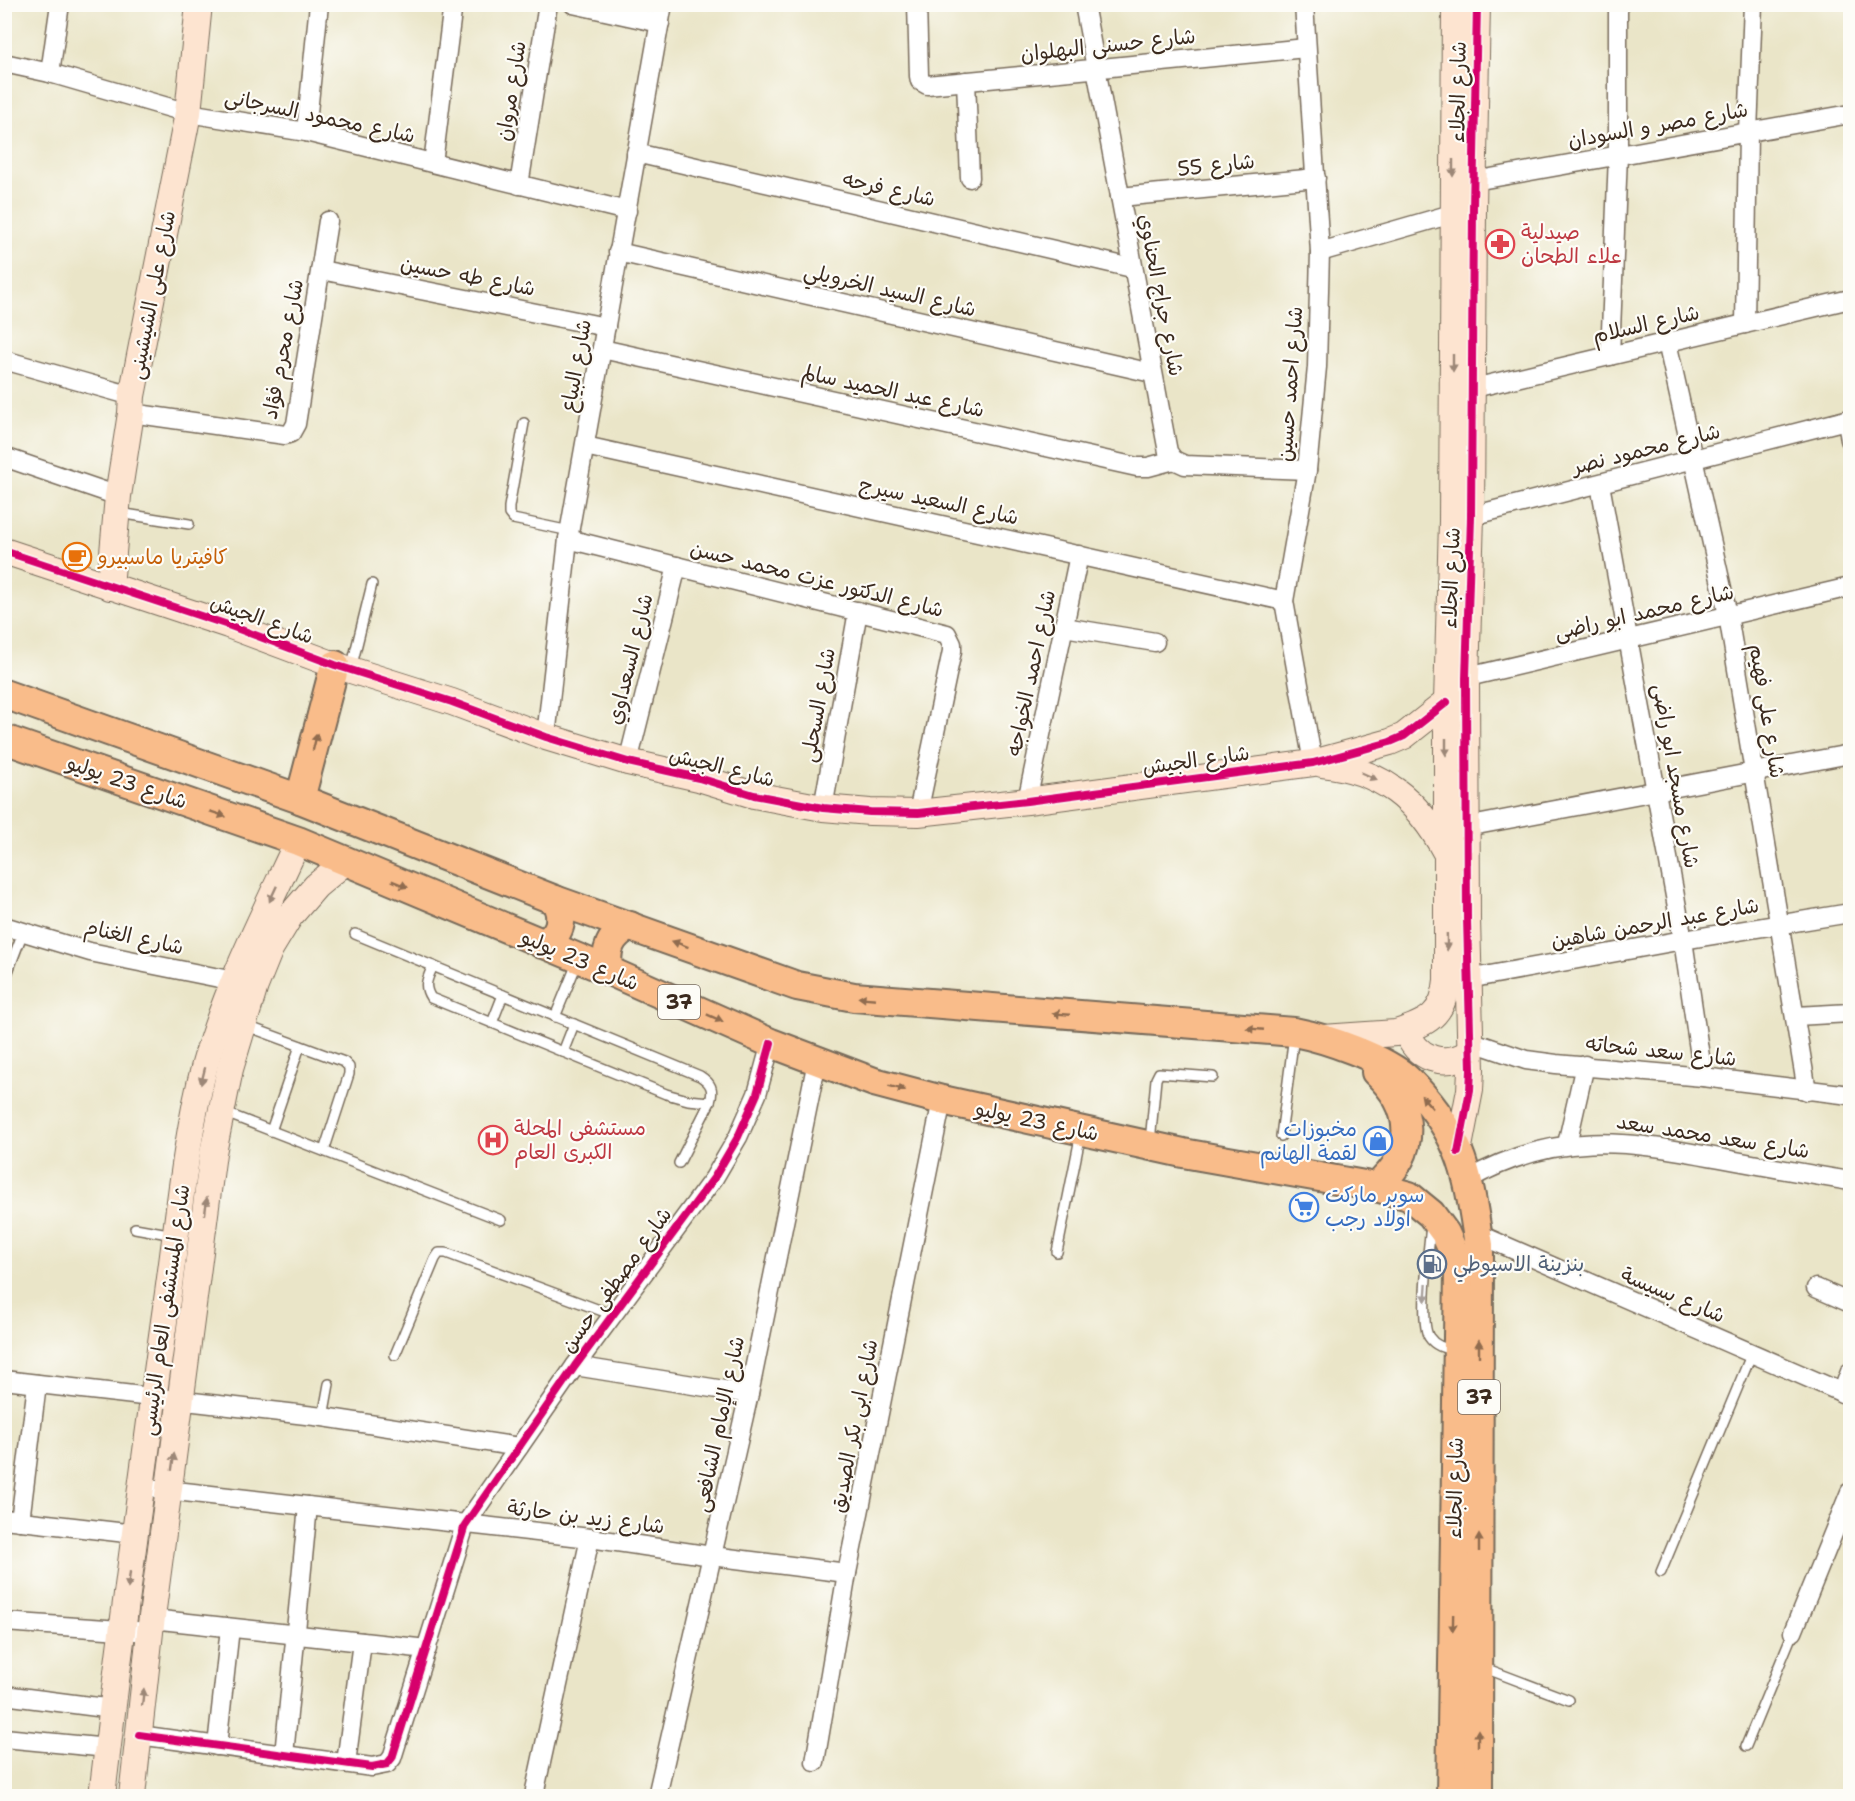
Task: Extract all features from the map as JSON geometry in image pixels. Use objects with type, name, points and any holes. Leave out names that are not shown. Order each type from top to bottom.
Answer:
[{"type":"main road","points":[[300,799],[343,667]]},
{"type":"main road","name":"شارع 23 يوليو","points":[[4,694],[300,799],[555,900],[797,986],[834,995],[1294,1032],[1323,1038],[1353,1051]]},
{"type":"main road","points":[[111,777],[123,737]]},
{"type":"main road","name":"شارع 23 يوليو","points":[[4,739],[298,841],[609,971],[771,1043],[874,1082],[942,1100],[1149,1146],[1377,1187]]},
{"type":"main road","points":[[542,944],[550,940],[560,926],[562,917],[555,900]]},
{"type":"main road","points":[[609,971],[607,953],[609,944],[621,930],[630,926]]},
{"type":"main road","points":[[1353,1051],[1388,1082],[1405,1112],[1407,1129],[1405,1146],[1390,1176],[1377,1187]]},
{"type":"main road","name":"شارع الجلاء","points":[[1353,1051],[1388,1066],[1407,1079],[1434,1110],[1458,1152],[1467,1180],[1478,1234],[1479,1666],[1465,1703],[1451,1797]]},
{"type":"main road","name":"شارع الجلاء","points":[[1377,1187],[1409,1196],[1431,1214],[1445,1233],[1459,1271],[1457,1351],[1465,1703],[1478,1797]]},
{"type":"street","points":[[50,73],[60,4]]},
{"type":"street","name":"شارع على الشيشينى","points":[[110,587],[117,504],[131,405],[188,113],[199,4]]},
{"type":"street","points":[[306,132],[319,4]]},
{"type":"street","points":[[433,163],[453,4]]},
{"type":"street","name":"شارع مروان","points":[[519,184],[548,4]]},
{"type":"street","points":[[573,4],[661,14]]},
{"type":"street","name":"شارع حسنى البهلوان","points":[[917,4],[919,76],[920,81],[927,85],[1306,48]]},
{"type":"street","name":"شارع جراج الحناوي","points":[[1084,4],[1165,441],[1168,452],[1174,460]]},
{"type":"street","name":"شارع احمد حسين","points":[[1304,4],[1320,252],[1317,367],[1307,470],[1284,601],[1313,763]]},
{"type":"street","name":"شارع الجلاء","points":[[1323,1038],[1396,1033],[1406,1030],[1432,1016],[1445,998],[1447,980],[1446,852],[1462,519],[1463,210],[1455,4]]},
{"type":"street","name":"شارع الجلاء","points":[[1463,210],[1474,181],[1478,4]]},
{"type":"street","points":[[1610,356],[1618,155],[1618,4]]},
{"type":"street","points":[[1745,324],[1753,4]]},
{"type":"street","name":"شارع البياع","points":[[546,737],[569,535],[661,14]]},
{"type":"street","name":"شارع محمود السرجانى","points":[[4,63],[50,73],[188,113],[306,132],[627,211]]},
{"type":"street","points":[[966,81],[970,178]]},
{"type":"street","name":"شارع مصر و السودان","points":[[1474,181],[1851,114]]},
{"type":"street","name":"شارع فرحه","points":[[636,153],[1132,268]]},
{"type":"street","name":"شارع 55","points":[[1120,197],[1316,178]]},
{"type":"street","points":[[1320,252],[1463,210]]},
{"type":"street","name":"شارع محرم فؤاد","points":[[131,405],[285,435],[291,433],[296,424],[328,221]]},
{"type":"street","name":"شارع السيد الخرويلي","points":[[618,252],[1152,372]]},
{"type":"street","name":"شارع طه حسين","points":[[321,270],[606,327]]},
{"type":"street","name":"شارع السلام","points":[[1462,391],[1851,299]]},
{"type":"street","name":"شارع على فهيم","points":[[1667,342],[1728,615],[1807,1091]]},
{"type":"street","name":"شارع عبد الحميد سالم","points":[[602,349],[1137,467],[1148,467],[1174,460]]},
{"type":"street","points":[[4,360],[131,405]]},
{"type":"street","points":[[1849,420],[1851,440]]},
{"type":"street","name":"شارع محمود نصر","points":[[1462,519],[1849,420]]},
{"type":"street","name":"شارع السعيد سيرج","points":[[585,446],[1284,601]]},
{"type":"street","points":[[4,457],[117,504]]},
{"type":"street","points":[[1174,460],[1185,465],[1307,470]]},
{"type":"street","name":"شارع مسجد ابو راضى","points":[[1600,484],[1683,940],[1703,1077]]},
{"type":"street","name":"شارع الدكتور عزت محمد حسن","points":[[569,535],[677,566],[943,631],[947,634],[952,644],[918,813]]},
{"type":"street","name":"شارع الجيش","points":[[4,551],[228,625],[546,737],[628,762],[699,778],[754,795],[823,808],[918,813],[1313,763],[1373,748],[1397,739],[1453,687]]},
{"type":"street","name":"شارع احمد الخواجه","points":[[1027,801],[1079,555]]},
{"type":"street","name":"شارع السعداوي","points":[[628,762],[677,566]]},
{"type":"street","name":"شارع محمد ابو راضى","points":[[1453,687],[1628,638],[1851,587]]},
{"type":"street","name":"شارع السحلى","points":[[823,808],[858,611]]},
{"type":"street","points":[[1064,627],[1155,642]]},
{"type":"street","name":"شارع الجلاء","points":[[1453,687],[1466,827],[1470,1047],[1470,1090],[1458,1152]]},
{"type":"street","points":[[1466,827],[1851,754]]},
{"type":"street","name":"شارع الجيش","points":[[1313,763],[1341,766],[1368,774],[1393,787],[1414,805],[1446,852]]},
{"type":"street","name":"شارع المستشفى العام الرئيسى","points":[[132,1797],[151,1626],[220,1111],[242,1024],[244,983],[298,841]]},
{"type":"street","name":"شارع المستشفى العام الرئيسى","points":[[102,1797],[153,1397],[195,1106],[218,1021],[270,950],[290,916],[316,886],[346,861]]},
{"type":"street","name":"شارع عبد الرحمن شاهين","points":[[1468,979],[1683,940],[1851,914]]},
{"type":"street","name":"شارع الغنام","points":[[4,926],[90,952],[244,983]]},
{"type":"street","points":[[1796,1016],[1851,1012]]},
{"type":"street","points":[[1406,1030],[1413,1045],[1432,1059],[1448,1061],[1463,1056],[1470,1047]]},
{"type":"street","name":"شارع مصطفى حسن","points":[[139,1736],[346,1763],[380,1766],[387,1764],[392,1758],[465,1525],[575,1366],[714,1178],[738,1137],[757,1094],[771,1043]]},
{"type":"street","name":"شارع سعد شحاته","points":[[1470,1047],[1526,1060],[1703,1077],[1851,1095]]},
{"type":"street","name":"شارع الإمام الشافعى","points":[[657,1797],[749,1394],[818,1061]]},
{"type":"street","points":[[1567,1144],[1585,1065]]},
{"type":"street","name":"شارع ابى بكر الصديق","points":[[815,1762],[847,1573],[942,1100]]},
{"type":"street","name":"شارع سعد محمد سعد","points":[[1467,1180],[1515,1157],[1567,1144],[1592,1142],[1645,1144],[1851,1182]]},
{"type":"street","name":"شارع بسيسة","points":[[1478,1234],[1846,1394]]},
{"type":"street","points":[[176,1242],[200,1252]]},
{"type":"street","points":[[1816,1288],[1851,1303]]},
{"type":"street","points":[[575,1366],[749,1394]]},
{"type":"street","points":[[1846,1394],[1851,1372]]},
{"type":"street","points":[[4,1380],[323,1417],[519,1448]]},
{"type":"street","points":[[37,1384],[12,1520],[135,1534]]},
{"type":"street","name":"شارع زيد بن حارثة","points":[[141,1488],[169,1489],[590,1538],[847,1573]]},
{"type":"street","points":[[1793,1632],[1851,1492]]},
{"type":"street","points":[[284,1755],[308,1506]]},
{"type":"street","points":[[535,1791],[590,1538]]},
{"type":"street","points":[[4,1622],[123,1630],[151,1626],[230,1628],[427,1649]]},
{"type":"street","points":[[217,1746],[230,1628]]},
{"type":"street","points":[[346,1763],[362,1642]]},
{"type":"street","points":[[4,1695],[113,1709]]},
{"type":"street","points":[[4,1738],[108,1748]]},
{"type":"lane","points":[[524,423],[508,507],[509,514],[513,519],[569,535]]},
{"type":"lane","points":[[117,504],[189,524]]},
{"type":"lane","points":[[343,667],[372,584]]},
{"type":"lane","points":[[4,982],[23,932]]},
{"type":"lane","points":[[355,934],[700,1076],[709,1082],[713,1092],[710,1102],[679,1163]]},
{"type":"lane","points":[[555,1017],[579,959]]},
{"type":"lane","points":[[433,966],[425,984],[431,998],[666,1094],[688,1100],[710,1102]]},
{"type":"lane","points":[[492,1023],[503,995]]},
{"type":"lane","points":[[242,1024],[344,1062],[349,1067],[349,1074],[324,1151]]},
{"type":"lane","points":[[563,1052],[574,1024]]},
{"type":"lane","points":[[1281,1136],[1294,1032]]},
{"type":"lane","points":[[271,1131],[300,1046]]},
{"type":"lane","points":[[1149,1146],[1156,1079],[1159,1073],[1213,1077]]},
{"type":"lane","points":[[220,1111],[501,1220]]},
{"type":"lane","points":[[1057,1252],[1081,1131]]},
{"type":"lane","points":[[135,1228],[176,1242]]},
{"type":"lane","points":[[395,1354],[439,1253],[446,1253],[613,1315]]},
{"type":"lane","points":[[1661,1572],[1752,1353]]},
{"type":"lane","points":[[323,1417],[329,1384]]},
{"type":"lane","points":[[1746,1746],[1793,1632]]},
{"type":"lane","points":[[1479,1666],[1569,1700]]},
{"type":"cycle path","points":[[1458,1152],[1470,1090],[1471,1070],[1467,919],[1466,678],[1471,517],[1477,4]]},
{"type":"cycle path","points":[[4,551],[228,625],[335,665],[452,702],[546,737],[628,762],[699,778],[754,795],[823,808],[918,813],[1313,763],[1404,736],[1447,702]]},
{"type":"cycle path","points":[[139,1735],[372,1767],[387,1764],[392,1758],[465,1525],[575,1366],[714,1178],[738,1137],[757,1094],[771,1043]]},
{"type":"place","name":"صيدلية علاء الطحان","points":[[1500,244]]},
{"type":"place","name":"كافيتريا ماسبيرو","points":[[77,557]]},
{"type":"place","name":"مستشفى المحلة الكبرى العام","points":[[493,1140]]},
{"type":"place","name":"مخبوزات لقمة الهانم","points":[[1378,1141]]},
{"type":"place","name":"سوبر ماركت اولاد رجب","points":[[1304,1207]]},
{"type":"place","name":"بنزينة الاسيوطي","points":[[1432,1264]]}]
